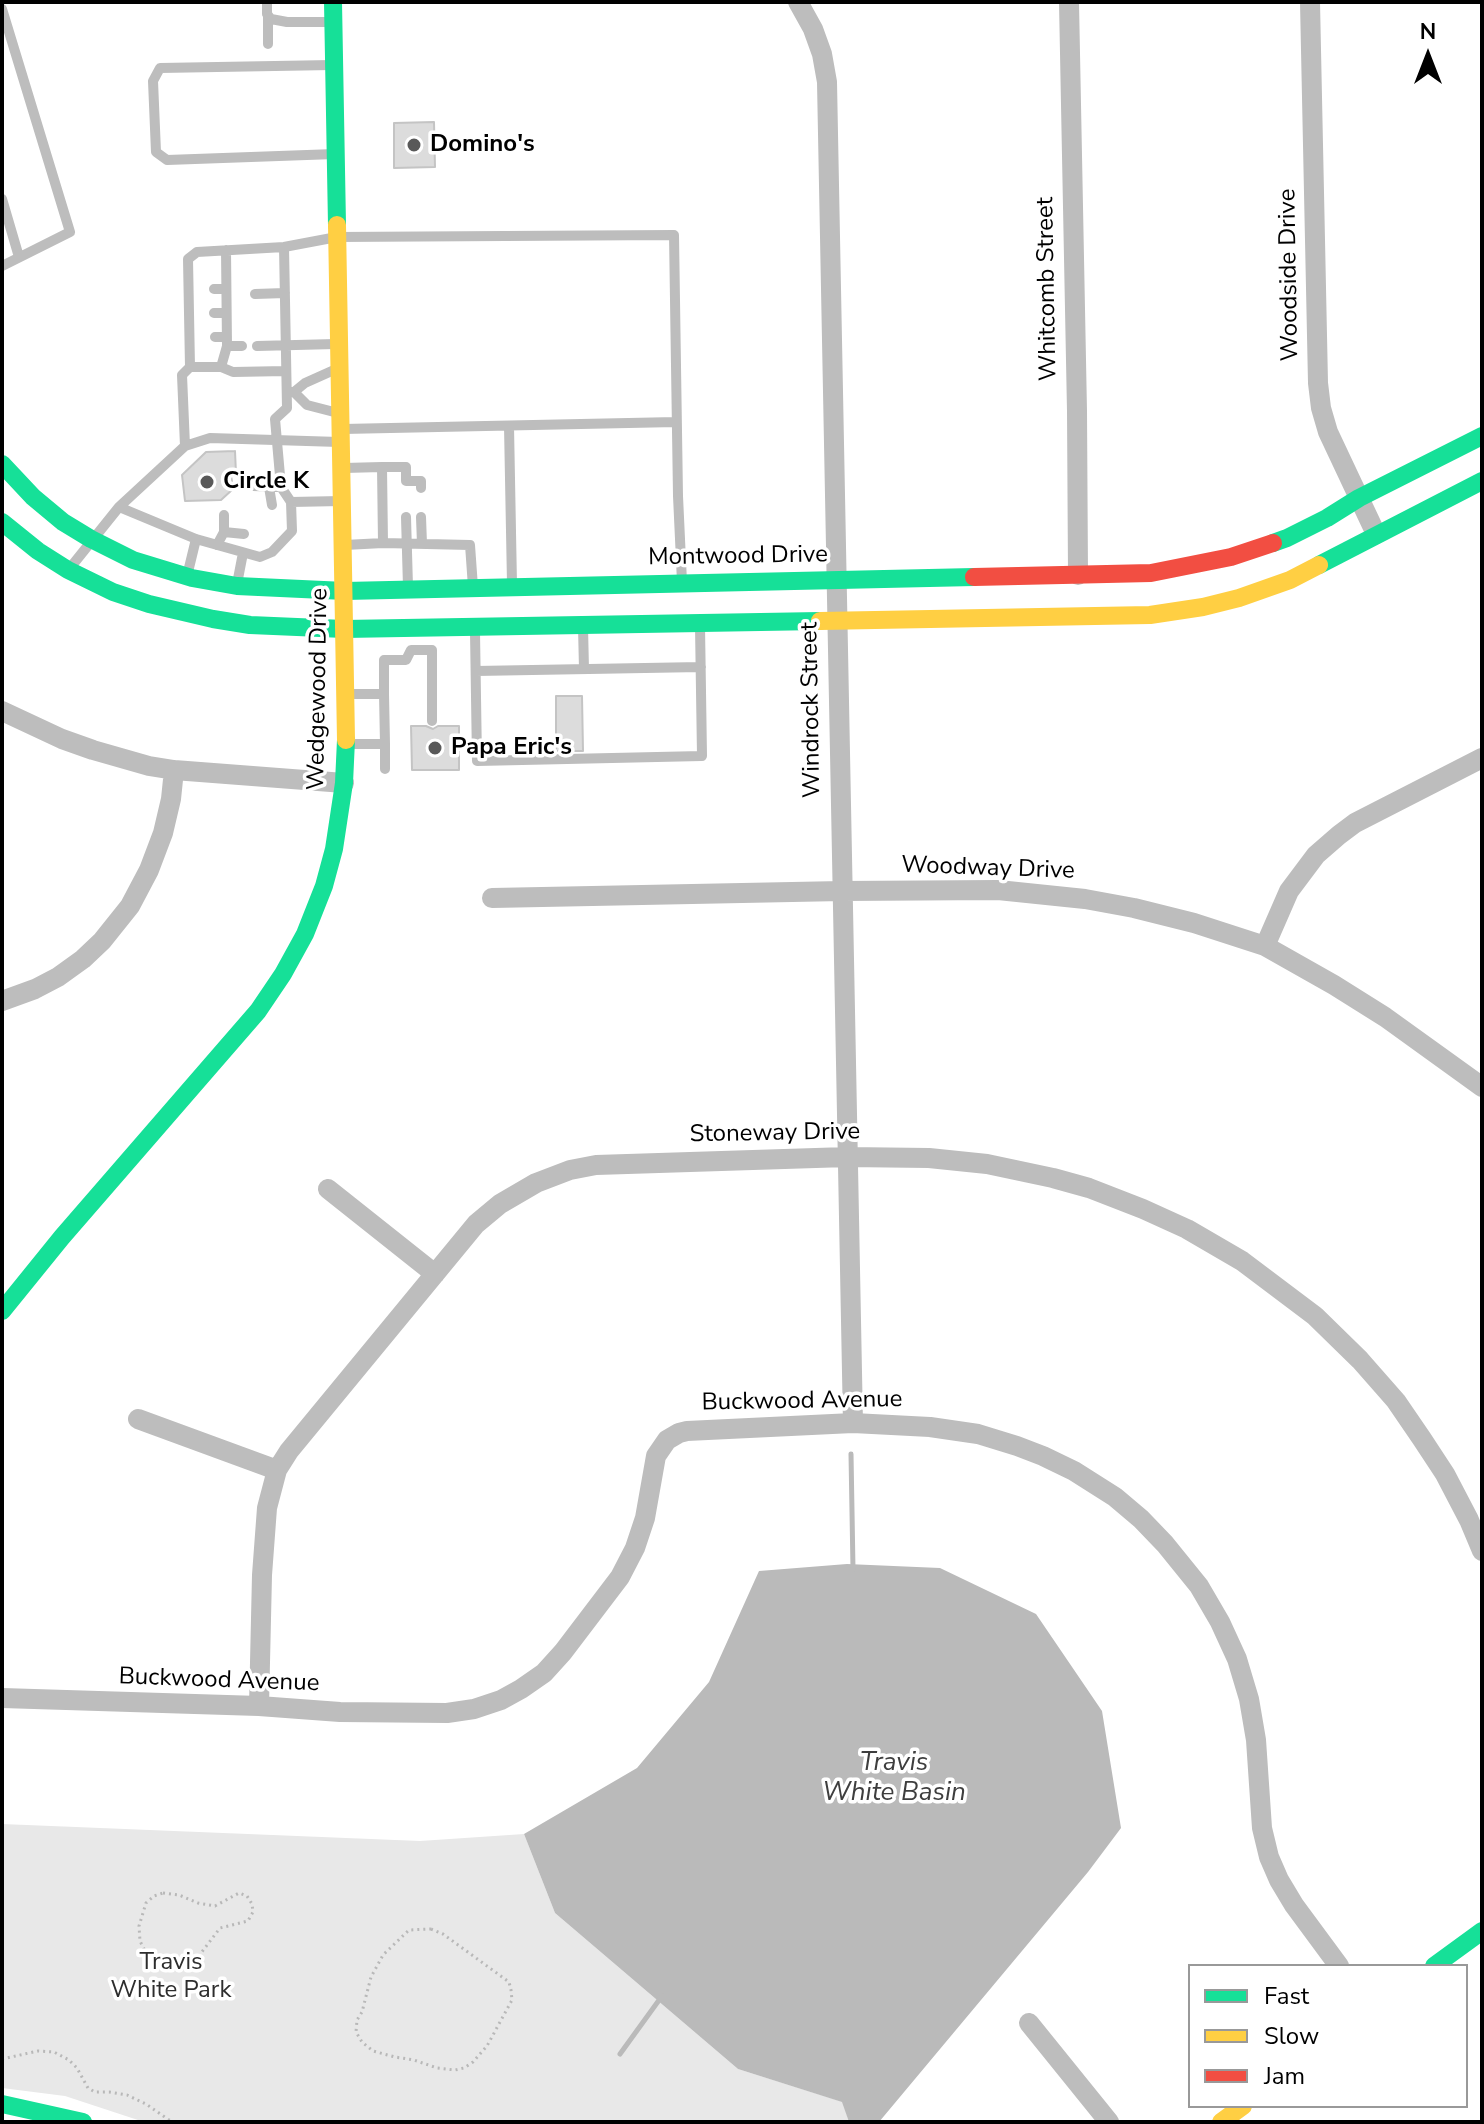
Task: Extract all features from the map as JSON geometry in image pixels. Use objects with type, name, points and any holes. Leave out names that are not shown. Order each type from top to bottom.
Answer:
[{"type":"main road","name":"Wedgewood Drive","points":[[2,1311],[72,1225],[258,1011],[305,934],[324,886],[334,849],[344,783],[346,694],[333,2]]},
{"type":"main road","name":"Montwood Drive","points":[[2,522],[68,570],[125,596],[213,619],[288,628],[344,629],[583,625],[608,604],[682,582],[1151,573],[1188,567],[1231,557],[1287,538],[1482,436]]},
{"type":"main road","name":"Montwood Drive","points":[[2,464],[33,497],[63,522],[133,560],[187,577],[237,586],[345,591],[512,587],[700,623],[1150,615],[1203,607],[1290,580],[1482,481]]},
{"type":"main road","points":[[1437,1964],[1482,1931]]},
{"type":"main road","points":[[2,2104],[50,2118],[83,2122]]},
{"type":"main road","points":[[1221,2122],[1240,2108]]},
{"type":"street","name":"Windrock Street","points":[[798,2],[813,29],[827,82],[853,1423]]},
{"type":"street","name":"Whitcomb Street","points":[[1069,2],[1078,575]]},
{"type":"street","name":"Woodside Drive","points":[[1310,2],[1321,408],[1328,432],[1376,534]]},
{"type":"street","points":[[2,711],[93,750],[174,770],[344,783]]},
{"type":"street","points":[[1265,946],[1289,891],[1316,855],[1339,835],[1355,823],[1482,758]]},
{"type":"street","points":[[2,1001],[35,989],[83,959],[130,906],[149,870],[163,833],[174,770]]},
{"type":"street","name":"Woodway Drive","points":[[492,898],[998,890],[1085,899],[1134,908],[1265,946],[1385,1017],[1482,1087]]},
{"type":"street","name":"Stoneway Drive","points":[[259,1706],[267,1508],[277,1470],[289,1451],[476,1224],[500,1204],[536,1183],[570,1170],[611,1164],[847,1157],[929,1158],[987,1164],[1053,1178],[1143,1209],[1187,1229],[1242,1261],[1315,1316],[1360,1360],[1396,1401],[1445,1474],[1482,1551]]},
{"type":"street","points":[[328,1189],[435,1274]]},
{"type":"street","points":[[138,1419],[277,1470]]},
{"type":"street","name":"Buckwood Avenue","points":[[2,1698],[259,1706],[340,1712],[447,1713],[474,1709],[501,1700],[544,1673],[620,1577],[635,1548],[645,1518],[656,1456],[667,1440],[679,1433],[853,1423],[930,1427],[978,1434],[1017,1446],[1074,1471],[1115,1497],[1165,1544],[1199,1586],[1237,1659],[1249,1699],[1256,1740],[1258,1799],[1269,1857],[1294,1905],[1338,1964]]},
{"type":"street","points":[[1029,2023],[1109,2122]]},
{"type":"lane","points":[[267,2],[268,44]]},
{"type":"lane","points":[[2,9],[70,232],[2,266]]},
{"type":"lane","points":[[268,17],[287,22],[334,22]]},
{"type":"lane","points":[[334,65],[160,68],[153,81],[156,152],[167,160],[336,154]]},
{"type":"lane","points":[[2,199],[19,257]]},
{"type":"lane","points":[[185,446],[182,375],[190,367],[194,338],[193,289],[188,259],[197,252],[284,247],[337,237],[674,235],[682,582]]},
{"type":"lane","points":[[119,507],[196,539],[260,557],[272,552],[292,531],[291,502],[281,487],[275,419],[287,408],[290,392],[286,371],[284,247]]},
{"type":"lane","points":[[221,367],[227,342],[226,250]]},
{"type":"lane","points":[[214,289],[239,294]]},
{"type":"lane","points":[[255,294],[285,293]]},
{"type":"lane","points":[[214,313],[226,313]]},
{"type":"lane","points":[[215,337],[242,346]]},
{"type":"lane","points":[[257,346],[339,344]]},
{"type":"lane","points":[[190,367],[221,367],[233,372],[286,371]]},
{"type":"lane","points":[[290,392],[340,367]]},
{"type":"lane","points":[[290,392],[341,428]]},
{"type":"lane","points":[[68,570],[119,507],[185,446],[210,438],[278,440],[341,428],[676,422]]},
{"type":"lane","points":[[509,426],[512,587]]},
{"type":"lane","points":[[382,467],[383,543]]},
{"type":"lane","points":[[342,468],[406,467],[406,485],[421,481],[421,488]]},
{"type":"lane","points":[[253,486],[281,487]]},
{"type":"lane","points":[[269,487],[272,505]]},
{"type":"lane","points":[[291,502],[343,501]]},
{"type":"lane","points":[[217,545],[224,532],[224,515]]},
{"type":"lane","points":[[406,517],[408,589]]},
{"type":"lane","points":[[421,517],[422,544]]},
{"type":"lane","points":[[224,532],[244,534]]},
{"type":"lane","points":[[187,577],[196,539]]},
{"type":"lane","points":[[342,545],[470,545],[473,588]]},
{"type":"lane","points":[[237,586],[243,553]]},
{"type":"lane","points":[[475,626],[477,761],[702,756],[700,623]]},
{"type":"lane","points":[[583,625],[584,669]]},
{"type":"lane","points":[[432,627],[432,721]]},
{"type":"lane","points":[[385,769],[384,660],[406,660],[411,650],[432,650]]},
{"type":"lane","points":[[476,671],[701,667]]},
{"type":"lane","points":[[346,694],[384,694]]},
{"type":"lane","points":[[346,744],[385,744]]},
{"type":"path","points":[[163,1893],[215,1906],[239,1893],[247,1896],[252,1904],[253,1912],[248,1921],[220,1928],[195,1961],[179,1967],[154,1961],[140,1941],[139,1926],[146,1903],[163,1893]]},
{"type":"path","points":[[431,1929],[443,1934],[509,1982],[512,2000],[487,2046],[473,2062],[455,2070],[437,2068],[373,2051],[362,2042],[356,2032],[357,2020],[371,1977],[383,1955],[409,1930],[431,1929]]},
{"type":"path","points":[[2,2059],[38,2051],[54,2052],[77,2068],[88,2088],[95,2092],[127,2095],[172,2122]]},
{"type":"green space","name":"Travis White Park","points":[[2,1824],[420,1841],[524,1834],[555,1913],[738,2069],[843,2102],[849,2122],[144,2122],[65,2096],[2,2088]]},
{"type":"water","name":"Travis White Basin","points":[[847,1564],[940,1568],[1036,1614],[1102,1711],[1121,1828],[1088,1872],[879,2122],[849,2122],[842,2102],[738,2069],[555,1913],[524,1834],[637,1768],[709,1682],[759,1571]]},
{"type":"building","name":"Domino's","points":[[434,122],[435,167],[394,168],[394,123]]},
{"type":"building","name":"Circle K","points":[[235,451],[236,474],[231,475],[233,489],[221,500],[185,501],[182,475],[206,452]]},
{"type":"building","points":[[556,696],[582,696],[583,751],[556,751]]},
{"type":"building","name":"Papa Eric's","points":[[411,726],[433,729],[438,726],[459,726],[459,770],[412,770]]},
{"type":"waterway","points":[[851,1454],[853,1569]]},
{"type":"waterway","points":[[620,2054],[662,1996]]},
{"type":"traffic: fast","points":[[333,2],[337,225]]},
{"type":"traffic: fast","points":[[1273,543],[1482,436]]},
{"type":"traffic: fast","points":[[2,464],[33,497],[63,522],[91,539],[133,560],[192,578],[237,586],[345,591],[974,577]]},
{"type":"traffic: fast","points":[[1319,565],[1482,481]]},
{"type":"traffic: fast","points":[[2,522],[68,570],[113,592],[149,604],[250,625],[344,629],[820,621]]},
{"type":"traffic: fast","points":[[2,1311],[258,1011],[283,974],[305,934],[324,886],[334,849],[344,783],[346,740]]},
{"type":"traffic: fast","points":[[1437,1964],[1482,1931]]},
{"type":"traffic: fast","points":[[2,2104],[83,2122]]},
{"type":"traffic: slow","points":[[337,225],[346,740]]},
{"type":"traffic: slow","points":[[820,621],[1150,615],[1239,598],[1290,580],[1319,565]]},
{"type":"traffic: slow","points":[[1221,2122],[1240,2108]]},
{"type":"traffic: jam","points":[[974,577],[1151,573],[1231,557],[1273,543]]},
{"type":"place","name":"Domino's","points":[[414,145]]},
{"type":"place","name":"Circle K","points":[[207,482]]},
{"type":"place","name":"Papa Eric's","points":[[435,748]]}]
